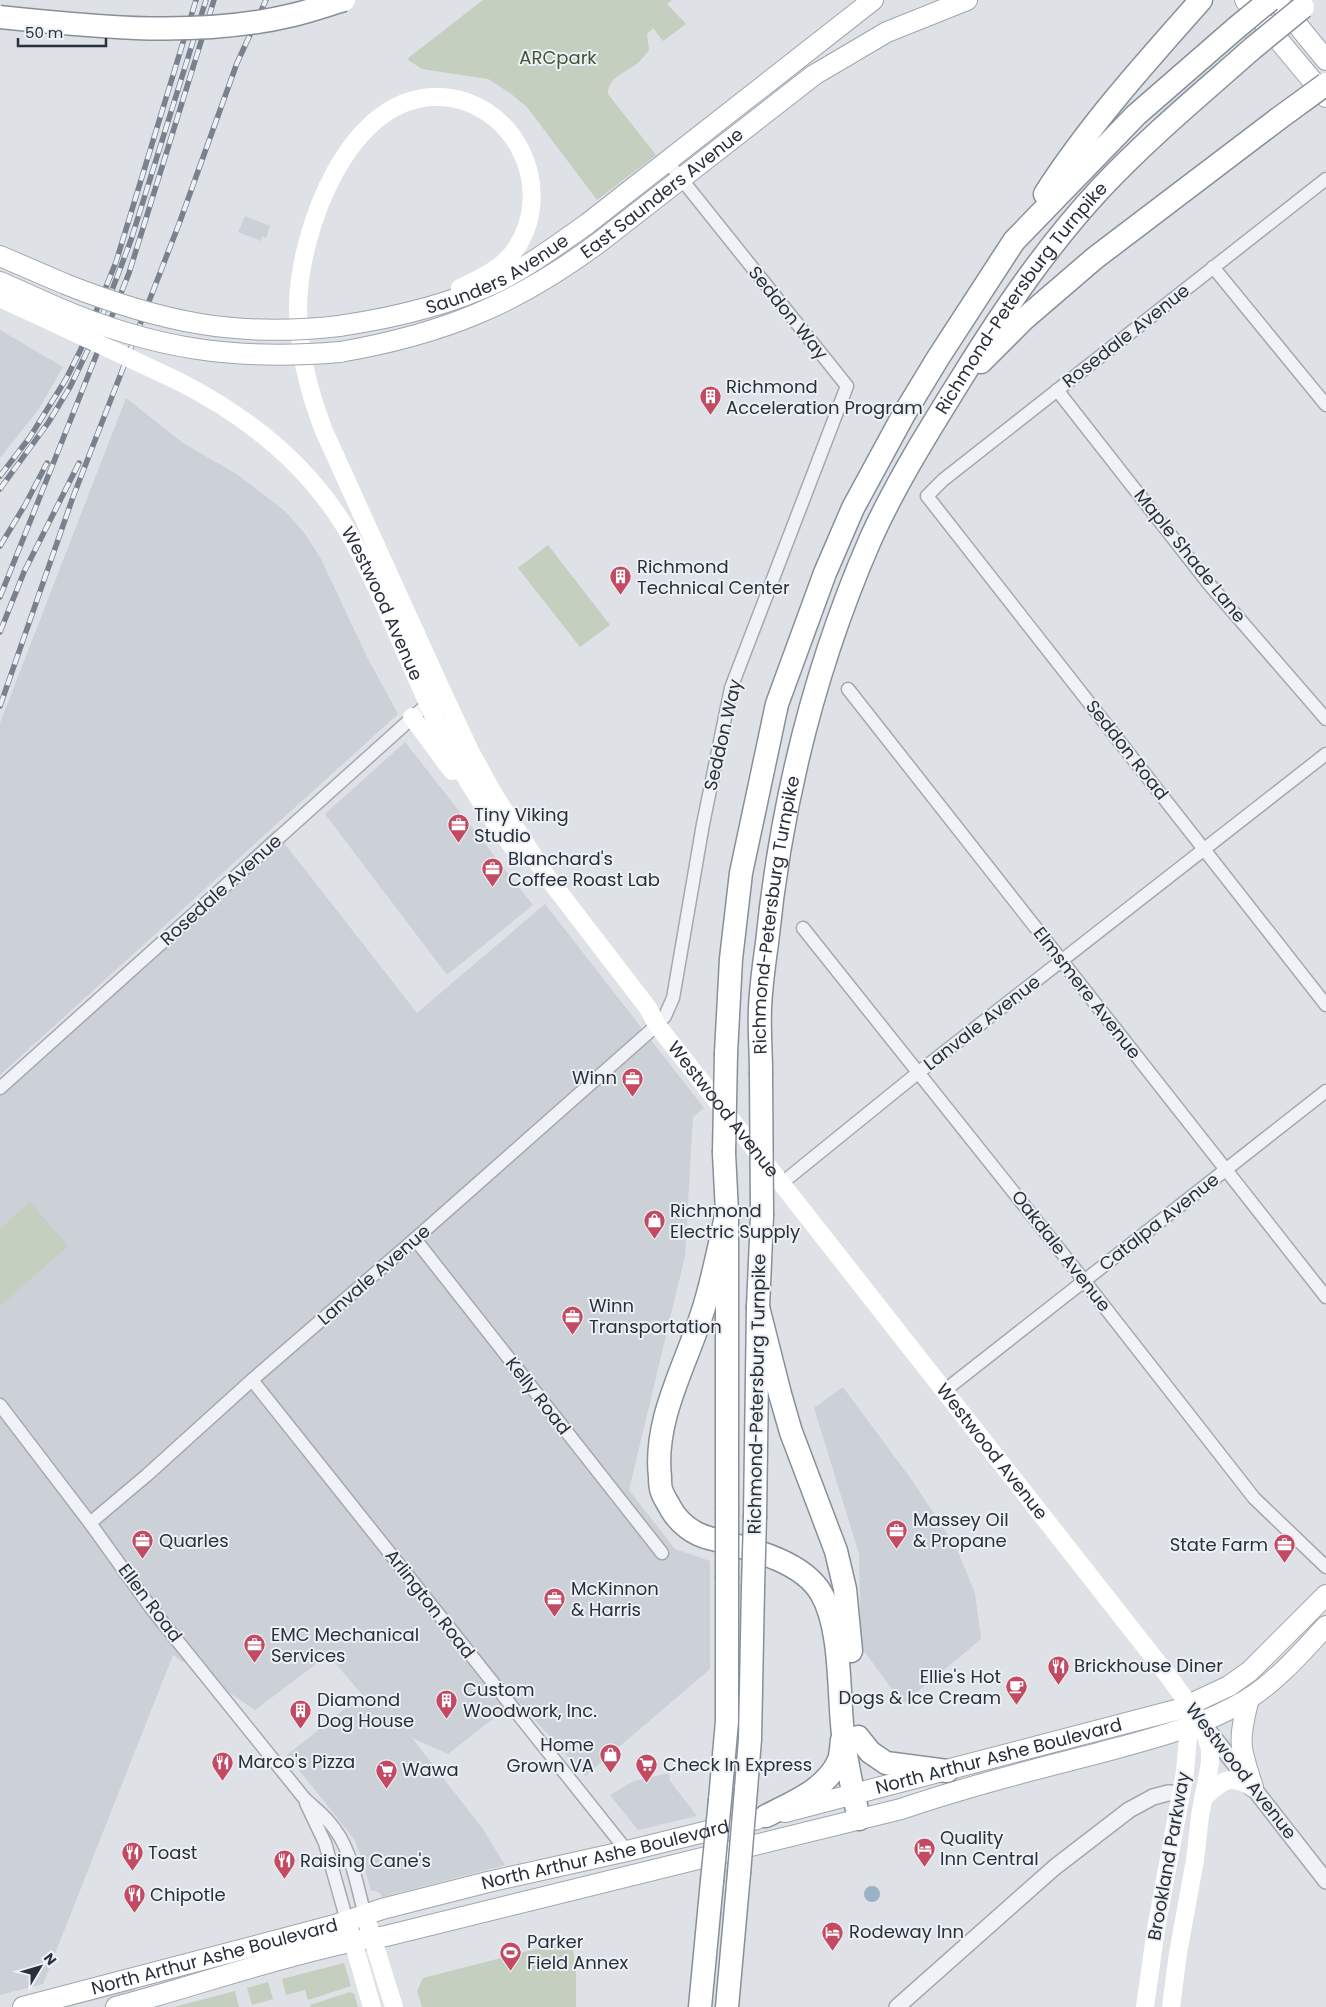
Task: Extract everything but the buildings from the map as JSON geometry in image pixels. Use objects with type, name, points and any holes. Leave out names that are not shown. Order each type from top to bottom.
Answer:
[{"type":"highway","points":[[0,17],[86,26],[200,28],[292,15],[344,0]]},
{"type":"highway","name":"Richmond-Petersburg Turnpike","points":[[700,2007],[727,1721],[728,1212],[724,1153],[726,1053],[731,959],[741,873],[777,704],[825,573],[853,508],[904,414],[995,268],[1014,241],[1136,115],[1270,0]]},
{"type":"highway","points":[[1014,241],[1068,159],[1133,78],[1200,1]]},
{"type":"highway","name":"Richmond-Petersburg Turnpike","points":[[727,2007],[750,1739],[758,1306],[762,1216],[760,1008],[772,886],[798,753],[840,614],[872,536],[911,461],[1005,308],[1057,239],[1094,196],[1168,123],[1307,3]]},
{"type":"highway","points":[[954,390],[1024,319],[1095,258],[1278,118],[1326,84]]},
{"type":"highway","points":[[728,1212],[705,1304],[660,1436],[658,1464],[661,1491],[675,1515],[687,1527],[703,1536],[767,1556],[797,1568],[814,1583],[826,1602],[832,1620],[864,1818]]},
{"type":"highway","points":[[758,1306],[791,1432],[836,1552],[845,1588],[850,1736],[831,1774],[821,1784],[802,1798],[766,1816]]},
{"type":"highway","points":[[850,1736],[886,1762],[947,1771]]},
{"type":"main road","name":"Saunders Avenue","points":[[0,256],[109,301],[147,313],[209,326],[266,330],[340,326],[402,314],[456,299],[515,272],[587,224],[873,0]]},
{"type":"main road","name":"East Saunders Avenue","points":[[54,314],[184,348],[268,356],[340,352],[380,345],[433,332],[511,299],[549,278],[578,258],[804,82],[832,64],[887,32],[967,0]]},
{"type":"main road","points":[[1244,0],[1326,97]]},
{"type":"main road","points":[[1276,0],[1326,60]]},
{"type":"main road","name":"Westwood Avenue","points":[[402,314],[478,280],[496,269],[517,248],[528,223],[533,196],[532,181],[528,164],[520,146],[495,117],[465,101],[438,97],[413,100],[386,112],[364,130],[338,169],[320,204],[302,266],[298,306],[303,365],[313,403],[442,691],[470,750],[522,841],[545,874],[648,1008],[657,1024],[1190,1705]]},
{"type":"main road","name":"Westwood Avenue","points":[[0,282],[54,314],[228,408],[268,437],[304,472],[340,519],[363,560],[455,758],[491,817],[644,1017],[657,1024]]},
{"type":"main road","name":"Westwood Avenue","points":[[0,298],[54,314]]},
{"type":"main road","points":[[412,717],[466,790],[491,817]]},
{"type":"main road","name":"North Arthur Ashe Boulevard","points":[[23,2007],[488,1882],[627,1851],[1166,1714],[1190,1705],[1229,1686],[1250,1671],[1326,1595]]},
{"type":"main road","name":"North Arthur Ashe Boulevard","points":[[116,2007],[210,1981],[261,1964],[864,1818],[1196,1725],[1249,1698],[1274,1679],[1326,1626]]},
{"type":"main road","points":[[1249,1698],[1240,1740],[1242,1754],[1253,1787]]},
{"type":"main road","name":"Brookland Parkway","points":[[1170,2007],[1210,1763],[1210,1749],[1196,1725],[1190,1705]]},
{"type":"main road","name":"Brookland Parkway","points":[[1145,2007],[1153,1947],[1180,1793],[1196,1725]]},
{"type":"main road","points":[[1203,1798],[1221,1783],[1230,1780],[1238,1780],[1253,1787]]},
{"type":"main road","points":[[510,1904],[549,1888],[616,1869],[626,1859],[627,1851]]},
{"type":"main road","points":[[356,1918],[362,1940],[372,2007]]},
{"type":"main road","points":[[362,1940],[394,2007]]},
{"type":"street","name":"Seddon Way","points":[[657,1024],[665,1016],[674,998],[702,824],[731,688],[847,386],[667,161]]},
{"type":"street","name":"Rosedale Avenue","points":[[927,496],[943,480],[1326,178]]},
{"type":"street","points":[[1213,267],[1326,405]]},
{"type":"street","name":"Maple Shade Lane","points":[[1057,390],[1209,584],[1326,719]]},
{"type":"street","name":"Seddon Road","points":[[927,496],[1326,1005]]},
{"type":"street","name":"Elmsmere Avenue","points":[[848,689],[1326,1297]]},
{"type":"street","name":"Rosedale Avenue","points":[[0,1088],[442,691]]},
{"type":"street","name":"Lanvale Avenue","points":[[782,1183],[919,1072],[1326,754]]},
{"type":"street","name":"Oakdale Avenue","points":[[803,928],[919,1072],[1249,1492],[1326,1567]]},
{"type":"street","name":"Lanvale Avenue","points":[[90,1523],[147,1475],[252,1380],[415,1239],[657,1024]]},
{"type":"street","name":"Catalpa Avenue","points":[[944,1391],[1326,1091]]},
{"type":"street","name":"Kelly Road","points":[[415,1239],[662,1553]]},
{"type":"street","name":"Arlington Road","points":[[252,1380],[627,1851]]},
{"type":"street","name":"Ellen Road","points":[[0,1405],[90,1523],[150,1608],[304,1798],[330,1822],[342,1840],[350,1860],[356,1918]]},
{"type":"street","name":"Westwood Avenue","points":[[1196,1725],[1253,1787],[1326,1881]]},
{"type":"street","points":[[897,2007],[1055,1867],[1129,1810],[1146,1800],[1161,1795],[1180,1793]]},
{"type":"street","name":"Ellen Road","points":[[304,1798],[356,1918]]},
{"type":"shaded area","points":[[245,216],[270,226],[266,238],[262,236],[261,241],[238,232]]},
{"type":"shaded area","points":[[0,330],[63,367],[38,410],[0,458]]},
{"type":"shaded area","points":[[126,398],[183,443],[238,475],[286,512],[305,534],[321,559],[367,657],[398,714],[0,1075],[0,723]]},
{"type":"shaded area","points":[[405,742],[533,905],[447,975],[325,814]]},
{"type":"shaded area","points":[[274,830],[417,1013],[545,904],[704,1108],[693,1117],[685,1256],[629,1490],[675,1549],[710,1561],[710,1669],[585,1776],[517,1700],[448,1754],[412,1738],[483,1829],[505,1865],[382,1897],[380,1893],[371,1891],[354,1839],[287,1755],[353,1702],[359,1708],[366,1699],[328,1655],[255,1710],[173,1655],[43,1984],[0,1995],[0,1093]]},
{"type":"shaded area","points":[[843,1387],[911,1479],[956,1547],[975,1593],[981,1639],[903,1704],[861,1647],[859,1554],[814,1408]]},
{"type":"shaded area","points":[[669,1773],[670,1781],[697,1816],[638,1830],[610,1795],[634,1781]]},
{"type":"green space","name":"ARCpark","points":[[483,0],[672,0],[667,4],[686,24],[663,41],[653,28],[647,34],[649,50],[639,62],[614,79],[608,94],[656,155],[597,200],[527,107],[510,93],[488,79],[422,69],[407,59]]},
{"type":"green space","points":[[548,545],[610,625],[580,647],[518,568]]},
{"type":"green space","points":[[30,1202],[68,1246],[0,1306],[0,1229]]},
{"type":"green space","name":"Parker Field Annex","points":[[571,1940],[576,1968],[576,2007],[422,2007],[417,1991],[423,1978]]},
{"type":"green space","points":[[344,1963],[351,1986],[308,2000],[305,1990],[286,1995],[282,1979]]},
{"type":"green space","points":[[268,1982],[273,1999],[252,2005],[247,1988]]},
{"type":"green space","points":[[134,1987],[135,1990],[68,2007],[52,2007]]},
{"type":"green space","points":[[235,1991],[239,2007],[174,2007]]},
{"type":"green space","points":[[350,1992],[354,1994],[358,2007],[310,2007],[310,2005]]},
{"type":"water","points":[[872,1886],[880,1894],[872,1902],[864,1894]]},
{"type":"railway","points":[[0,476],[30,437],[66,379],[81,349],[116,262],[196,0]]},
{"type":"railway","points":[[0,489],[48,423],[70,387],[95,335],[131,240],[206,0]]},
{"type":"railway","points":[[0,597],[129,273],[214,0]]},
{"type":"railway","points":[[0,706],[73,497],[179,224],[237,63],[266,0]]},
{"type":"railway","points":[[0,546],[25,505],[47,463]]},
{"type":"railway","points":[[0,632],[24,572],[79,463]]},
{"type":"place","name":"Richmond Acceleration Program","points":[[710,416]]},
{"type":"place","name":"Richmond Technical Center","points":[[621,596]]},
{"type":"place","name":"Tiny Viking Studio","points":[[458,844]]},
{"type":"place","name":"Blanchard's Coffee Roast Lab","points":[[492,888]]},
{"type":"place","name":"Winn","points":[[633,1097]]},
{"type":"place","name":"Richmond Electric Supply","points":[[654,1240]]},
{"type":"place","name":"Winn Transportation","points":[[573,1335]]},
{"type":"place","name":"Massey Oil & Propane","points":[[897,1549]]},
{"type":"place","name":"Quarles","points":[[143,1560]]},
{"type":"place","name":"State Farm","points":[[1284,1564]]},
{"type":"place","name":"McKinnon & Harris","points":[[555,1618]]},
{"type":"place","name":"EMC Mechanical Services","points":[[255,1664]]},
{"type":"place","name":"Brickhouse Diner","points":[[1058,1685]]},
{"type":"place","name":"Ellie's Hot Dogs & Ice Cream","points":[[1017,1706]]},
{"type":"place","name":"Custom Woodwork, Inc.","points":[[447,1719]]},
{"type":"place","name":"Diamond Dog House","points":[[301,1729]]},
{"type":"place","name":"Home Grown VA","points":[[610,1774]]},
{"type":"place","name":"Marco's Pizza","points":[[222,1781]]},
{"type":"place","name":"Check In Express","points":[[647,1784]]},
{"type":"place","name":"Wawa","points":[[386,1789]]},
{"type":"place","name":"Quality Inn Central","points":[[924,1867]]},
{"type":"place","name":"Toast","points":[[132,1872]]},
{"type":"place","name":"Raising Cane's","points":[[284,1880]]},
{"type":"place","name":"Chipotle","points":[[134,1914]]},
{"type":"place","name":"Rodeway Inn","points":[[833,1951]]},
{"type":"place","name":"Parker Field Annex","points":[[511,1971]]}]
